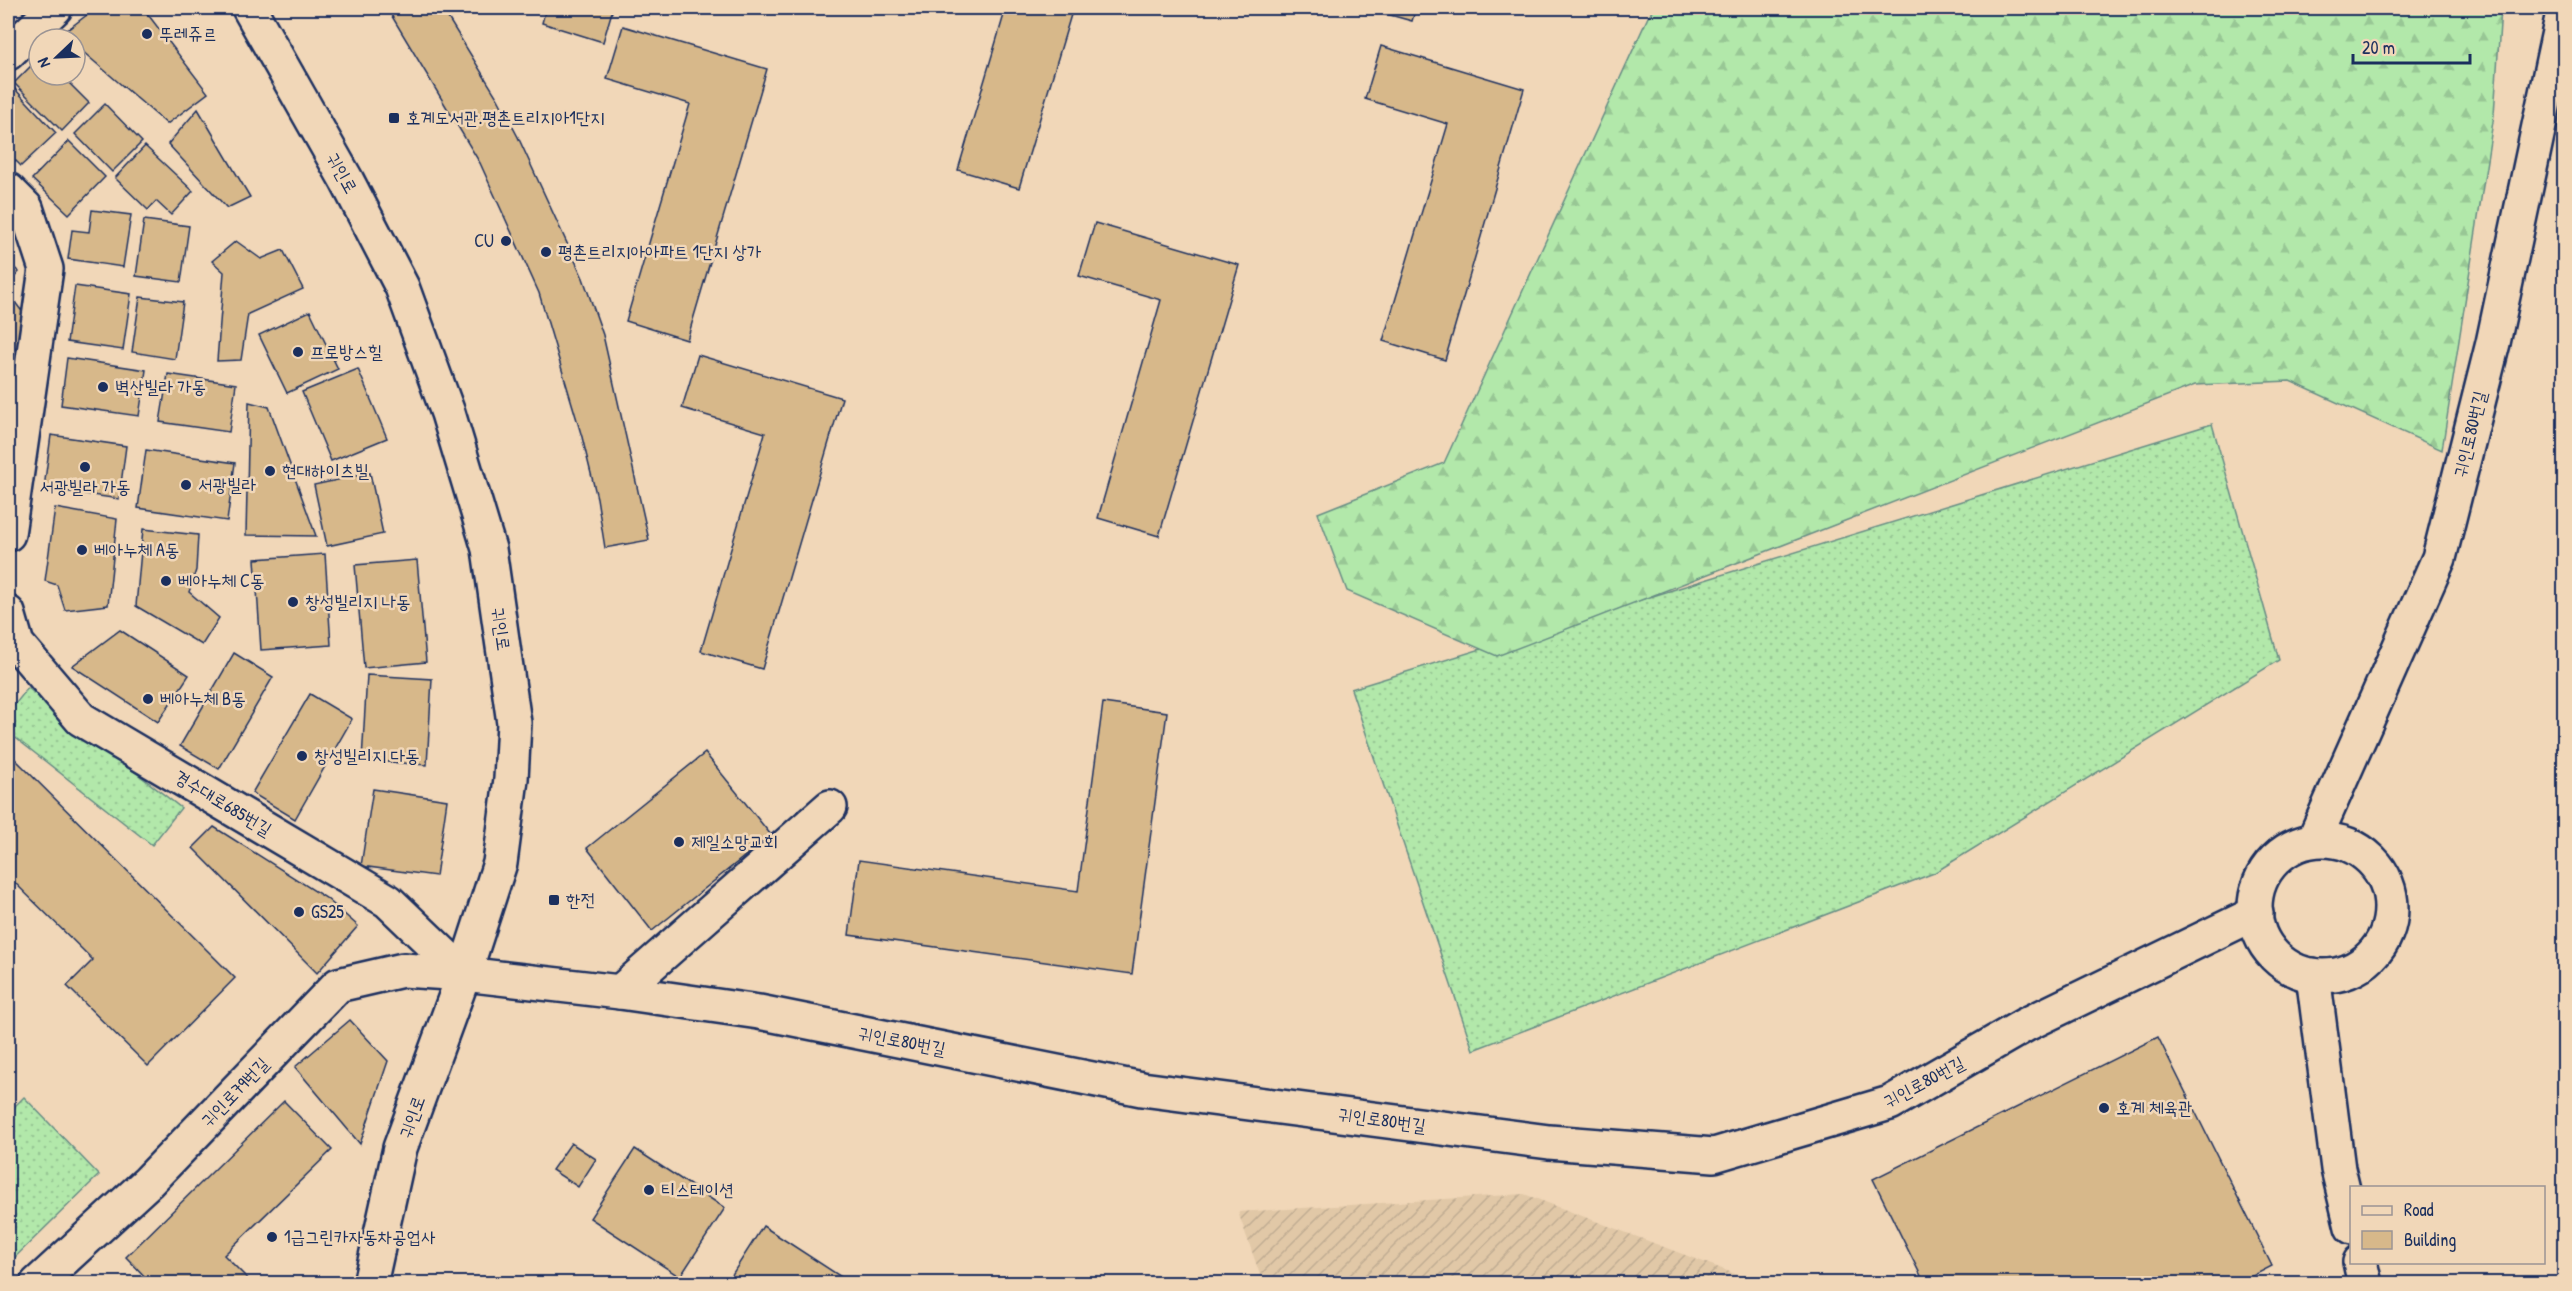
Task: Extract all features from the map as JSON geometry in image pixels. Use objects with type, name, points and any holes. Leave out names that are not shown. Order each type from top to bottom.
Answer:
[{"type":"street","points":[[8,53],[55,8]]},
{"type":"street","name":"귀인로","points":[[249,8],[352,191],[402,287],[448,413],[489,549],[514,723],[511,779],[500,863],[464,974],[400,1148],[370,1284]]},
{"type":"street","name":"귀인로80번길","points":[[2314,840],[2439,558],[2493,343],[2564,8]]},
{"type":"street","points":[[8,190],[26,208],[46,269],[8,534]]},
{"type":"street","name":"경수대로685번길","points":[[8,613],[17,644],[81,719],[388,901],[464,974]]},
{"type":"street","points":[[620,993],[830,807]]},
{"type":"street","points":[[2314,840],[2336,841],[2355,848],[2372,861],[2384,878],[2391,898],[2391,919],[2384,939],[2371,957],[2354,969],[2334,975],[2313,975],[2296,970],[2280,960],[2264,939],[2256,913],[2256,896],[2261,879],[2271,865],[2283,853],[2298,844],[2314,840]]},
{"type":"street","name":"귀인로80번길","points":[[464,974],[759,1012],[1142,1089],[1549,1142],[1714,1155],[1890,1103],[2025,1025],[2256,913]]},
{"type":"street","name":"귀인로79번길","points":[[37,1284],[148,1182],[338,985],[404,970],[464,974]]},
{"type":"street","points":[[2313,975],[2338,1169],[2350,1219]]},
{"type":"street","points":[[2360,1264],[2365,1284]]},
{"type":"shaded area","points":[[1524,1194],[1759,1283],[1263,1283],[1238,1212]]},
{"type":"green space","points":[[1655,8],[2501,8],[2494,115],[2442,450],[2290,381],[2195,385],[1497,656],[1347,591],[1318,513],[1444,463],[1649,15]]},
{"type":"green space","points":[[2212,424],[2279,660],[1934,873],[1473,1050],[1351,689]]},
{"type":"green space","points":[[28,688],[181,808],[152,845],[8,732],[8,713]]},
{"type":"green space","points":[[24,1097],[99,1175],[8,1264],[8,1113]]},
{"type":"building","points":[[18,8],[38,8],[29,17]]},
{"type":"building","points":[[96,8],[143,8],[208,93],[167,124],[87,55],[87,27],[71,27]]},
{"type":"building","name":"평촌트리지아아파트 1단지 상가","points":[[387,8],[442,8],[498,99],[518,137],[583,278],[603,335],[649,540],[605,548],[597,498],[582,437],[539,293],[480,163]]},
{"type":"building","points":[[546,8],[613,8],[603,42],[542,23]]},
{"type":"building","points":[[1006,8],[1073,8],[1019,188],[958,170]]},
{"type":"building","points":[[1365,8],[1416,8],[1412,21]]},
{"type":"building","points":[[623,26],[767,69],[687,340],[626,321],[690,104],[607,79]]},
{"type":"building","points":[[1381,46],[1524,89],[1445,360],[1383,341],[1448,124],[1365,99]]},
{"type":"building","points":[[27,70],[27,87],[73,87],[89,103],[62,131],[14,83]]},
{"type":"building","points":[[14,88],[56,133],[21,166],[8,153],[8,94]]},
{"type":"building","points":[[105,104],[142,142],[112,172],[75,134]]},
{"type":"building","points":[[198,109],[250,197],[227,208],[168,144]]},
{"type":"building","points":[[69,141],[105,177],[69,214],[32,179]]},
{"type":"building","points":[[145,146],[193,191],[171,215],[156,201],[148,210],[115,178]]},
{"type":"building","points":[[92,210],[131,215],[123,267],[68,259],[72,230],[89,232]]},
{"type":"building","points":[[144,220],[189,226],[181,282],[136,276]]},
{"type":"building","points":[[1095,223],[1239,265],[1159,536],[1098,518],[1161,300],[1079,276]]},
{"type":"building","points":[[236,241],[261,259],[283,250],[303,289],[248,314],[241,360],[217,361],[224,272],[212,261]]},
{"type":"building","points":[[8,262],[19,272],[8,284]]},
{"type":"building","points":[[75,286],[131,294],[123,350],[67,342]]},
{"type":"building","points":[[8,293],[27,318],[22,355],[8,342]]},
{"type":"building","points":[[140,297],[183,302],[175,359],[132,352]]},
{"type":"building","name":"프로방스힐","points":[[310,311],[338,369],[287,393],[259,335]]},
{"type":"building","points":[[698,355],[842,398],[762,669],[701,651],[765,433],[682,408]]},
{"type":"building","name":"벽산빌라 가동","points":[[67,358],[146,370],[139,416],[61,405]]},
{"type":"building","points":[[358,369],[387,438],[331,461],[302,392]]},
{"type":"building","points":[[8,371],[19,381],[11,390],[8,390]]},
{"type":"building","points":[[168,374],[236,384],[229,432],[160,422]]},
{"type":"building","name":"현대하이츠빌","points":[[249,402],[269,407],[316,536],[246,535]]},
{"type":"building","name":"서광빌라 가동","points":[[51,435],[126,446],[119,499],[44,488]]},
{"type":"building","name":"서광빌라","points":[[146,450],[235,463],[227,521],[138,508]]},
{"type":"building","points":[[370,473],[383,534],[327,546],[314,485]]},
{"type":"building","name":"베아누체 A동","points":[[55,508],[117,519],[108,605],[65,610],[57,585],[45,581]]},
{"type":"building","name":"베아누체 C동","points":[[143,529],[198,535],[196,570],[189,592],[219,618],[202,645],[136,606]]},
{"type":"building","name":"창성빌리지 나동","points":[[325,554],[331,645],[261,650],[255,559]]},
{"type":"building","points":[[417,560],[426,662],[364,668],[355,565]]},
{"type":"building","name":"베아누체 B동","points":[[120,630],[189,675],[158,722],[72,666]]},
{"type":"building","points":[[234,653],[273,677],[219,769],[180,746]]},
{"type":"building","points":[[367,675],[432,679],[427,765],[362,760]]},
{"type":"building","name":"창성빌리지 다동","points":[[310,694],[352,719],[295,819],[252,793]]},
{"type":"building","points":[[1103,703],[1167,712],[1132,974],[849,935],[859,860],[1078,891]]},
{"type":"building","points":[[8,752],[235,978],[148,1066],[67,986],[93,960],[8,876]]},
{"type":"building","name":"제일소망교회","points":[[705,753],[771,835],[652,931],[587,848]]},
{"type":"building","points":[[373,789],[447,800],[436,876],[361,866]]},
{"type":"building","name":"GS25","points":[[214,827],[326,898],[358,926],[317,973],[193,848]]},
{"type":"building","points":[[350,1020],[388,1061],[360,1144],[295,1067]]},
{"type":"building","name":"호계 체육관","points":[[2158,1037],[2272,1266],[2237,1284],[1925,1284],[1873,1179]]},
{"type":"building","points":[[284,1101],[332,1150],[224,1255],[253,1284],[152,1284],[126,1257]]},
{"type":"building","points":[[571,1143],[596,1159],[578,1187],[552,1170]]},
{"type":"building","points":[[635,1149],[725,1208],[680,1277],[590,1218]]},
{"type":"building","points":[[763,1226],[852,1284],[726,1284]]},
{"type":"place","name":"뚜레쥬르","points":[[147,34]]},
{"type":"place","name":"호계도서관.평촌트리지아1단지","points":[[394,118]]},
{"type":"place","name":"CU","points":[[506,241]]},
{"type":"place","name":"평촌트리지아아파트 1단지 상가","points":[[546,252]]},
{"type":"place","name":"프로방스힐","points":[[298,352]]},
{"type":"place","name":"벽산빌라 가동","points":[[103,387]]},
{"type":"place","name":"서광빌라 가동","points":[[85,467]]},
{"type":"place","name":"현대하이츠빌","points":[[270,471]]},
{"type":"place","name":"서광빌라","points":[[186,485]]},
{"type":"place","name":"베아누체 A동","points":[[82,550]]},
{"type":"place","name":"베아누체 C동","points":[[166,581]]},
{"type":"place","name":"창성빌리지 나동","points":[[293,602]]},
{"type":"place","name":"베아누체 B동","points":[[148,699]]},
{"type":"place","name":"창성빌리지 다동","points":[[302,756]]},
{"type":"place","name":"제일소망교회","points":[[679,842]]},
{"type":"place","name":"한전","points":[[554,900]]},
{"type":"place","name":"GS25","points":[[299,912]]},
{"type":"place","name":"호계 체육관","points":[[2104,1108]]},
{"type":"place","name":"티스테이션","points":[[649,1190]]},
{"type":"place","name":"1급그린카자동차공업사","points":[[272,1237]]}]
